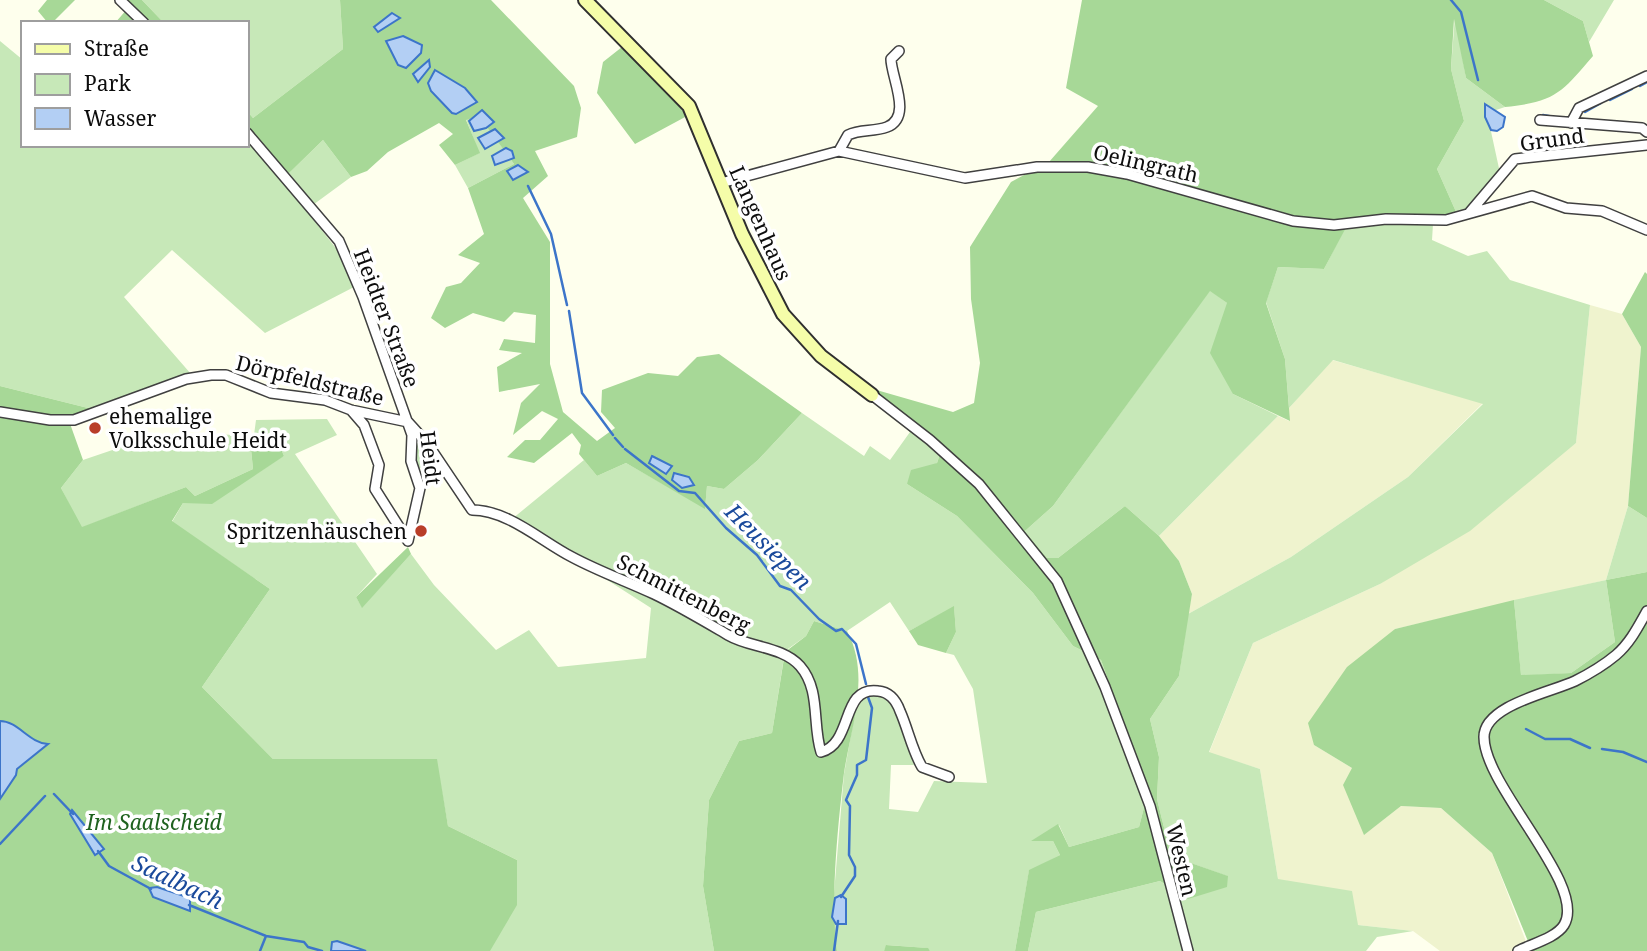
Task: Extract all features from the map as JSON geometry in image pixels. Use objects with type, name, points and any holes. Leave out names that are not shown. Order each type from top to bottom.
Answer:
[{"type":"street","points":[[120,0],[142,21]]},
{"type":"street","name":"Langenhaus","points":[[584,0],[685,100],[695,117],[742,234],[783,314],[821,356],[930,440]]},
{"type":"street","name":"Oelingrath","points":[[839,151],[848,135],[887,127],[895,119],[899,103],[891,59],[899,51]]},
{"type":"street","name":"Grund","points":[[1571,123],[1579,108],[1647,76]]},
{"type":"street","name":"Grund","points":[[1540,120],[1642,128],[1647,132]]},
{"type":"street","name":"Heidter Straße","points":[[248,134],[339,241],[363,297],[408,422]]},
{"type":"street","name":"Grund","points":[[1469,213],[1516,159],[1647,145]]},
{"type":"street","name":"Oelingrath","points":[[721,183],[839,151],[965,178],[1048,166],[1109,169],[1293,221],[1319,224],[1439,220],[1469,213]]},
{"type":"street","points":[[1469,213],[1532,196],[1566,208],[1602,211],[1647,230]]},
{"type":"street","name":"Dörpfeldstraße","points":[[0,412],[50,420],[74,420],[186,379],[211,375],[226,376],[271,393],[325,400],[351,410],[408,422]]},
{"type":"street","name":"Heidt","points":[[351,410],[364,425],[379,465],[375,489],[408,541],[420,488],[411,461],[412,435],[408,422]]},
{"type":"street","name":"Heidt","points":[[408,422],[427,443],[472,510]]},
{"type":"street","name":"Westen","points":[[930,440],[979,484],[1051,571],[1089,648],[1154,818],[1188,951]]},
{"type":"street","name":"Schmittenberg","points":[[472,510],[504,518],[570,556],[655,594],[743,644],[771,649],[794,660],[807,675],[812,688],[821,752],[835,744],[856,696],[866,690],[891,695],[899,708],[922,767],[949,777]]},
{"type":"street","points":[[1520,950],[1561,929],[1566,919],[1566,905],[1540,843],[1499,782],[1485,747],[1485,731],[1491,720],[1503,710],[1577,680],[1615,655],[1634,633],[1647,611]]},
{"type":"green space","points":[[47,0],[75,0],[54,21],[46,21],[38,11]]},
{"type":"green space","points":[[121,0],[142,0],[162,21],[117,21],[128,8]]},
{"type":"green space","points":[[142,0],[340,0],[343,49],[253,118],[248,112],[248,21],[162,21]]},
{"type":"green space","points":[[340,0],[491,0],[574,86],[581,108],[577,137],[535,151],[548,176],[523,198],[550,242],[550,364],[563,412],[597,441],[615,428],[601,412],[602,390],[648,373],[678,376],[697,357],[719,354],[802,413],[758,460],[724,489],[707,486],[705,509],[626,463],[597,476],[579,454],[581,445],[572,433],[534,463],[507,457],[525,440],[540,440],[558,419],[542,411],[513,435],[521,403],[540,384],[499,392],[497,367],[522,353],[499,350],[504,339],[535,343],[536,315],[514,312],[504,322],[473,313],[445,328],[431,318],[446,287],[461,283],[480,263],[458,255],[484,234],[468,188],[514,164],[479,116],[466,120],[480,153],[455,165],[439,145],[453,134],[439,123],[388,152],[367,171],[351,177],[323,140],[283,179],[248,141],[248,112],[253,118],[343,49]]},
{"type":"green space","points":[[1082,0],[1544,0],[1583,21],[1593,56],[1565,87],[1556,93],[1536,102],[1505,107],[1466,78],[1454,19],[1451,69],[1464,121],[1437,169],[1457,214],[1378,215],[1350,220],[1324,269],[1278,267],[1266,303],[1285,359],[1290,421],[1233,394],[1210,353],[1227,303],[1210,291],[1053,506],[1025,531],[1047,558],[1058,558],[1125,506],[1159,536],[1179,561],[1192,594],[1179,676],[1150,719],[1159,757],[1157,799],[1171,856],[1228,876],[1227,887],[1188,899],[1160,881],[1036,912],[1028,951],[1015,951],[1029,870],[1060,855],[1053,841],[1031,841],[1058,824],[1069,847],[1139,827],[1148,792],[1101,660],[1073,646],[1033,593],[957,516],[907,484],[911,470],[937,463],[940,454],[910,432],[873,389],[953,412],[974,403],[980,363],[971,299],[970,247],[1011,182],[1049,162],[1098,106],[1066,88]]},
{"type":"green space","points":[[1544,0],[1614,0],[1589,42],[1583,21]]},
{"type":"green space","points":[[1455,15],[1466,78],[1505,107],[1487,113],[1500,173],[1469,210],[1457,214],[1437,169],[1464,121],[1451,69]]},
{"type":"green space","points":[[0,41],[21,58],[21,147],[248,147],[248,141],[283,179],[323,140],[351,177],[306,210],[338,251],[354,287],[265,333],[172,250],[124,297],[191,374],[92,409],[0,386]]},
{"type":"green space","points":[[622,47],[663,86],[687,116],[635,144],[597,93],[603,62]]},
{"type":"green space","points":[[479,115],[514,164],[468,188],[455,165],[479,153],[466,119]]},
{"type":"green space","points":[[1384,224],[1433,224],[1432,240],[1468,256],[1487,251],[1510,280],[1590,305],[1576,443],[1470,531],[1380,584],[1253,643],[1209,752],[1260,769],[1278,879],[1352,891],[1358,925],[1413,931],[1377,937],[1366,951],[1028,951],[1036,912],[1160,881],[1188,899],[1227,876],[1171,856],[1157,799],[1159,757],[1150,719],[1179,676],[1188,614],[1291,557],[1408,477],[1483,404],[1333,360],[1289,408],[1285,359],[1266,302],[1278,267],[1324,269],[1345,228]]},
{"type":"green space","points":[[1645,272],[1647,518],[1628,506],[1641,347],[1622,314]]},
{"type":"green space","points":[[1210,290],[1227,303],[1233,394],[1278,416],[1159,536],[1125,506],[1058,558],[1047,558],[1025,531],[1053,506]]},
{"type":"green space","points":[[1590,305],[1622,314],[1641,347],[1628,506],[1606,580],[1395,629],[1314,745],[1352,768],[1365,834],[1401,806],[1441,808],[1492,853],[1527,944],[1514,951],[1440,951],[1413,931],[1358,925],[1278,879],[1260,769],[1209,753],[1253,643],[1380,584],[1576,443]]},
{"type":"green space","points":[[1332,360],[1483,403],[1408,477],[1291,557],[1188,614],[1192,594],[1179,561],[1159,536],[1278,416],[1289,421],[1289,408]]},
{"type":"green space","name":"Im Saalscheid","points":[[0,386],[92,409],[68,418],[83,460],[61,488],[82,527],[186,487],[195,496],[253,469],[251,449],[275,435],[284,456],[212,504],[183,503],[172,521],[270,589],[202,687],[273,759],[437,759],[448,826],[517,860],[517,905],[490,951],[366,951],[331,946],[331,951],[0,951],[0,799],[17,769],[48,745],[0,721]]},
{"type":"green space","points":[[802,413],[864,456],[870,446],[890,460],[910,432],[940,454],[937,463],[907,484],[957,516],[1033,593],[1073,646],[1101,660],[1148,792],[1139,827],[1069,847],[1059,825],[1033,841],[1053,841],[1060,855],[1029,871],[1015,951],[930,951],[927,948],[887,945],[884,951],[837,951],[832,917],[844,774],[858,696],[872,695],[883,698],[892,705],[903,727],[914,765],[891,765],[889,809],[918,812],[934,781],[987,783],[973,689],[954,655],[946,653],[956,632],[954,607],[909,631],[890,602],[847,631],[814,621],[806,636],[785,651],[772,733],[739,741],[709,800],[703,886],[714,951],[148,951],[0,892],[0,594],[17,623],[394,827],[517,902],[517,860],[448,826],[436,759],[273,759],[202,687],[270,589],[172,522],[183,503],[284,456],[275,436],[251,449],[253,469],[195,496],[186,487],[81,528],[61,488],[83,460],[170,434],[254,435],[256,420],[327,419],[337,435],[295,454],[377,574],[356,597],[362,607],[411,554],[434,585],[496,650],[529,630],[558,667],[646,658],[651,608],[512,519],[584,460],[597,476],[626,463],[705,508],[707,486],[724,489],[758,460]]},
{"type":"green space","points":[[420,442],[435,459],[418,469],[414,444]]},
{"type":"green space","points":[[1628,506],[1647,518],[1647,572],[1606,580]]},
{"type":"green space","points":[[408,547],[411,554],[362,608],[356,597]]},
{"type":"green space","points":[[1647,572],[1647,951],[1532,951],[1492,853],[1441,808],[1401,806],[1364,835],[1343,785],[1352,768],[1314,745],[1308,723],[1347,667],[1395,629],[1514,600],[1521,675],[1571,673],[1615,642],[1606,580]]},
{"type":"green space","points":[[1606,580],[1615,642],[1571,673],[1521,676],[1514,600]]},
{"type":"green space","points":[[954,606],[956,632],[946,653],[918,645],[909,631]]},
{"type":"green space","points":[[814,621],[847,631],[858,665],[857,701],[844,773],[837,839],[834,909],[837,951],[714,951],[703,886],[709,800],[739,741],[772,733],[785,652],[806,636]]},
{"type":"green space","points":[[886,945],[928,948],[930,951],[884,951]]},
{"type":"water","points":[[392,13],[400,18],[378,32],[374,27]]},
{"type":"water","points":[[403,36],[422,45],[421,53],[406,68],[398,65],[386,41]]},
{"type":"water","points":[[429,60],[430,67],[418,82],[413,74]]},
{"type":"water","points":[[435,70],[465,88],[477,102],[456,114],[452,113],[431,91],[428,83]]},
{"type":"water","points":[[1485,104],[1505,117],[1503,127],[1497,131],[1491,130],[1485,117]]},
{"type":"water","points":[[482,110],[494,122],[486,128],[474,131],[469,121]]},
{"type":"water","points":[[495,129],[504,138],[485,149],[478,138]]},
{"type":"water","points":[[506,148],[512,151],[514,158],[495,165],[492,156]]},
{"type":"water","points":[[518,165],[528,172],[513,180],[507,171]]},
{"type":"water","points":[[652,456],[672,466],[666,474],[649,463]]},
{"type":"water","points":[[674,473],[689,477],[694,485],[682,488],[672,480]]},
{"type":"water","points":[[0,721],[12,724],[35,740],[48,744],[17,769],[0,799]]},
{"type":"water","points":[[72,810],[104,849],[95,855],[70,814]]},
{"type":"water","points":[[157,887],[190,898],[190,911],[153,897],[149,888]]},
{"type":"water","points":[[841,895],[846,899],[846,924],[836,924],[832,917],[835,898]]},
{"type":"water","points":[[337,941],[366,951],[331,951],[332,942]]},
{"type":"waterway","points":[[1451,0],[1461,12],[1478,80]]},
{"type":"waterway","points":[[1640,86],[1647,82]]},
{"type":"waterway","points":[[1610,100],[1632,89]]},
{"type":"waterway","points":[[1585,112],[1601,103]]},
{"type":"waterway","points":[[1543,115],[1554,117]]},
{"type":"waterway","name":"Heusiepen","points":[[528,186],[551,234],[567,305]]},
{"type":"waterway","name":"Heusiepen","points":[[569,311],[582,393],[613,435]]},
{"type":"waterway","name":"Heusiepen","points":[[615,438],[623,447]]},
{"type":"waterway","name":"Heusiepen","points":[[625,449],[679,491],[695,493],[726,528],[757,555],[780,586],[791,590],[819,619],[836,631],[842,629],[856,644],[866,684]]},
{"type":"waterway","name":"Heusiepen","points":[[841,897],[855,876],[855,867],[849,855],[850,806],[846,800],[857,775],[857,765],[866,760],[872,708],[868,697]]},
{"type":"waterway","points":[[1526,729],[1545,739],[1570,739],[1590,748]]},
{"type":"waterway","points":[[1602,749],[1623,752],[1647,762]]},
{"type":"waterway","name":"Saalbach","points":[[54,794],[73,814]]},
{"type":"waterway","points":[[0,844],[45,796]]},
{"type":"waterway","name":"Saalbach","points":[[98,851],[109,866],[151,889]]},
{"type":"waterway","name":"Saalbach","points":[[189,905],[266,936],[304,942],[308,947],[322,951]]},
{"type":"waterway","name":"Heusiepen","points":[[834,951],[838,921]]},
{"type":"waterway","points":[[260,951],[266,936]]},
{"type":"place","name":"ehemalige Volksschule Heidt","points":[[95,428]]},
{"type":"place","name":"Spritzenhäuschen","points":[[421,531]]}]
